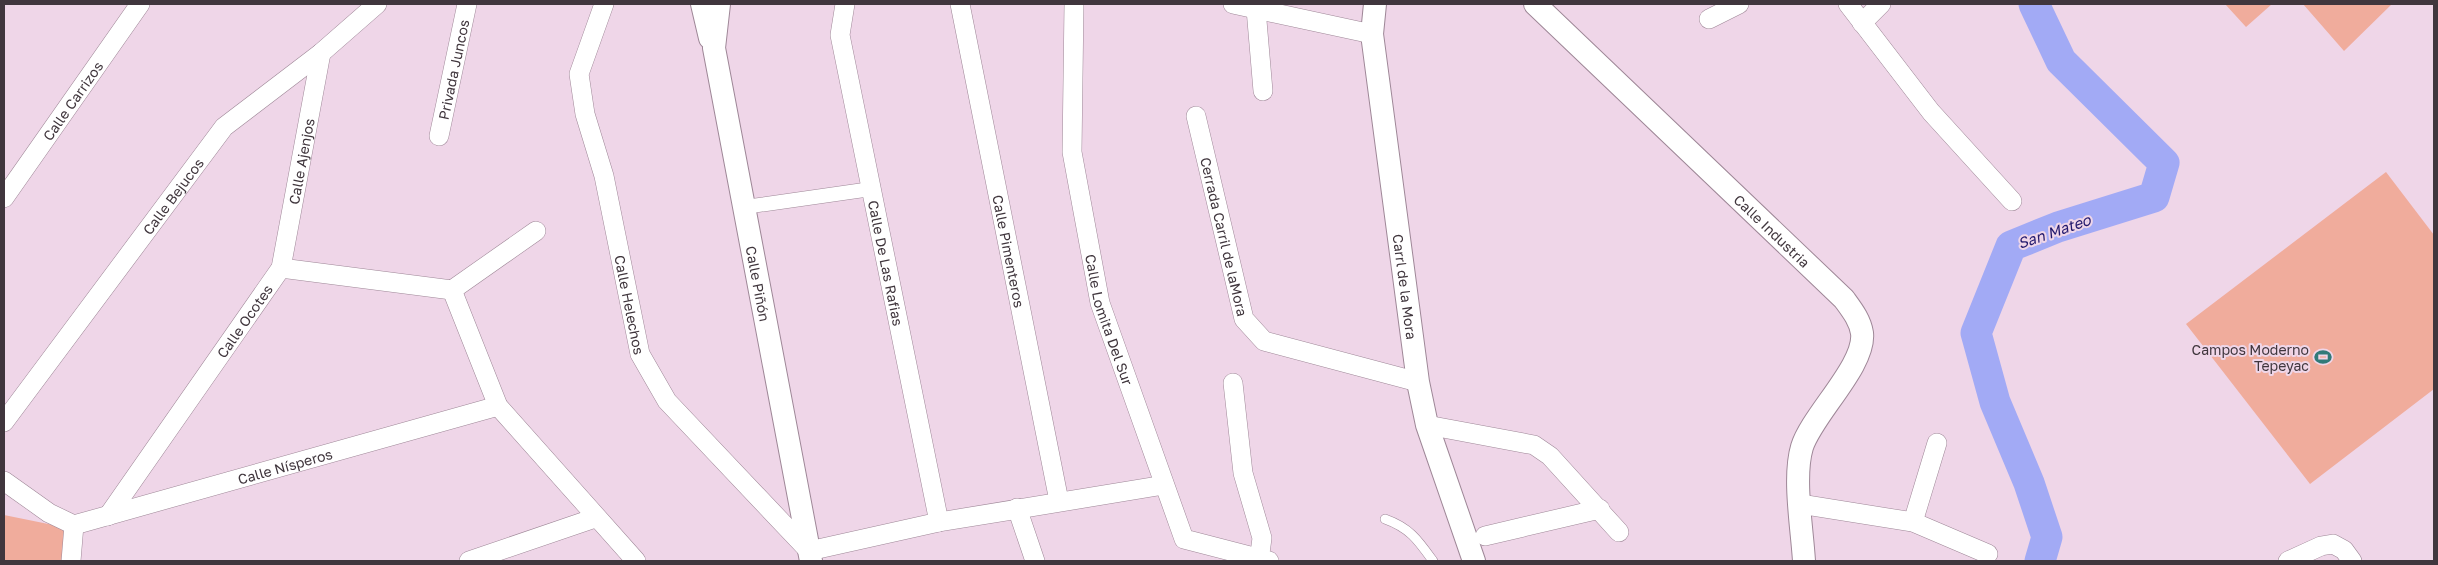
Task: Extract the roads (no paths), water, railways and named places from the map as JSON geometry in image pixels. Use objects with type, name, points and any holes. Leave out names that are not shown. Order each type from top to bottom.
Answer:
[{"type":"street","name":"Calle Carrizos","points":[[4,198],[140,4]]},
{"type":"street","name":"Calle Bejucos","points":[[4,422],[224,127],[321,53],[377,4]]},
{"type":"street","name":"Privada Juncos","points":[[439,136],[467,4]]},
{"type":"street","name":"Calle Helechos","points":[[604,4],[579,74],[585,114],[604,176],[640,354],[667,401],[810,556]]},
{"type":"street","points":[[702,4],[707,32],[714,48]]},
{"type":"street","name":"Calle Piñón","points":[[719,4],[714,48],[810,556]]},
{"type":"street","name":"Calle De Las Rafias","points":[[845,4],[840,35],[939,522]]},
{"type":"street","name":"Calle Pimenteros","points":[[960,4],[1059,501]]},
{"type":"street","name":"Calle Lomita Del Sur","points":[[1074,4],[1072,152],[1100,303],[1184,539],[1263,561]]},
{"type":"street","points":[[1234,4],[1372,34]]},
{"type":"street","name":"Carrl de la Mora","points":[[1375,4],[1372,34],[1418,382],[1427,425],[1474,561]]},
{"type":"street","name":"Calle Industria","points":[[1535,4],[1844,300],[1856,315],[1862,334],[1858,355],[1803,444],[1798,465],[1804,561]]},
{"type":"street","points":[[1710,18],[1739,4]]},
{"type":"street","points":[[1848,4],[1931,112],[2012,201]]},
{"type":"street","points":[[1862,23],[1880,4]]},
{"type":"street","points":[[1256,9],[1263,91]]},
{"type":"street","name":"Calle Ajenjos","points":[[281,268],[321,53]]},
{"type":"street","name":"Cerrada Carril de laMora","points":[[1196,116],[1244,319],[1264,341],[1418,382]]},
{"type":"street","points":[[745,207],[871,188]]},
{"type":"street","points":[[281,268],[452,290],[536,231]]},
{"type":"street","name":"Calle Ocotes","points":[[108,516],[281,268]]},
{"type":"street","points":[[452,290],[498,406],[595,518],[636,561]]},
{"type":"street","points":[[1233,384],[1243,474],[1262,538],[1263,561]]},
{"type":"street","name":"Calle Nísperos","points":[[74,525],[498,406]]},
{"type":"street","points":[[1427,425],[1534,445],[1550,456],[1619,532]]},
{"type":"street","points":[[1913,522],[1937,443]]},
{"type":"street","points":[[4,481],[49,513],[74,525],[71,561]]},
{"type":"street","points":[[810,556],[939,522],[1164,485]]},
{"type":"street","points":[[1800,504],[1913,522],[1988,554]]},
{"type":"street","points":[[1018,508],[1034,561]]},
{"type":"street","points":[[1485,536],[1600,509]]},
{"type":"street","points":[[469,561],[595,518]]},
{"type":"street","points":[[2288,561],[2321,546],[2333,544],[2344,550],[2352,561]]},
{"type":"lane","points":[[1385,519],[1403,526],[1418,540],[1433,561]]},
{"type":"waterway","name":"San Mateo","points":[[2034,4],[2061,61],[2164,163],[2154,197],[2058,227],[2011,246],[1976,333],[1995,402],[2029,483],[2047,537],[2040,561]]},
{"type":"place","name":"Campos Moderno Tepeyac","points":[[2323,357]]}]
